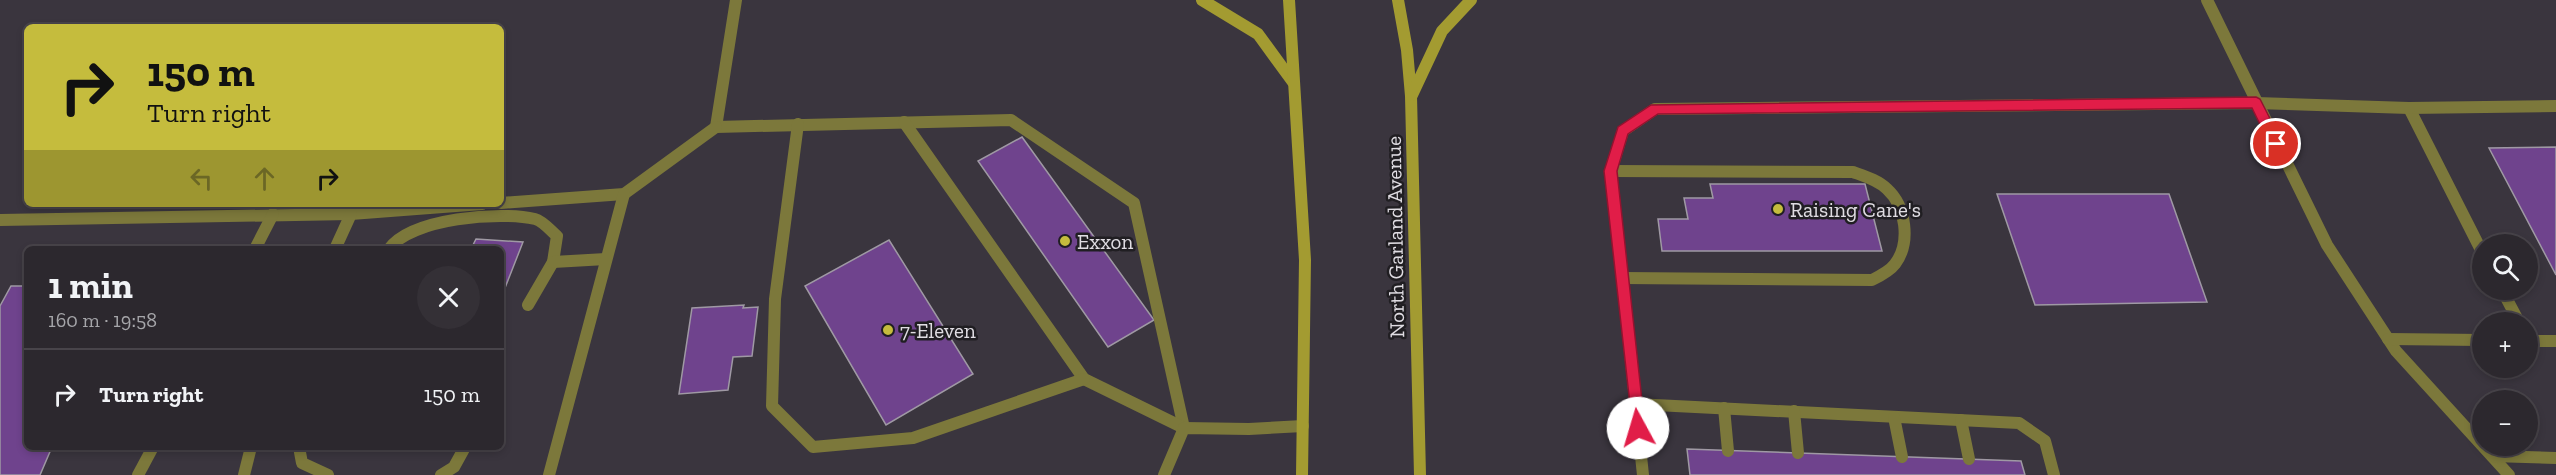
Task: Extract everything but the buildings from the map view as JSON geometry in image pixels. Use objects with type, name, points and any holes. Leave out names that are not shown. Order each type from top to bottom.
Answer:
[{"type":"main road","points":[[1202,0],[1258,34],[1293,82]]},
{"type":"main road","points":[[1289,0],[1305,260],[1302,475]]},
{"type":"main road","name":"North Garland Avenue","points":[[1398,0],[1407,50],[1411,96],[1420,475]]},
{"type":"main road","points":[[1411,96],[1437,36],[1471,0]]},
{"type":"lane","points":[[716,127],[736,0]]},
{"type":"lane","points":[[2207,0],[2327,245],[2396,351],[2472,434]]},
{"type":"lane","points":[[1643,475],[1611,171],[1623,131],[1655,109],[2256,103],[2409,108],[2556,106]]},
{"type":"lane","points":[[2409,108],[2473,234]]},
{"type":"lane","points":[[504,203],[624,194],[716,127],[1011,120],[1134,203],[1184,428],[1164,475]]},
{"type":"lane","points":[[904,122],[1084,378],[1184,428],[1249,429],[1303,426]]},
{"type":"lane","points":[[798,124],[775,299],[772,406],[813,447],[913,438],[1084,378]]},
{"type":"lane","points":[[1611,171],[1853,172],[1871,179],[1887,190],[1900,209],[1905,242],[1894,265],[1872,280],[1622,278]]},
{"type":"lane","points":[[549,475],[624,194]]},
{"type":"lane","points":[[0,220],[351,214],[443,207]]},
{"type":"lane","points":[[257,246],[273,214]]},
{"type":"lane","points":[[336,246],[351,214]]},
{"type":"lane","points":[[391,246],[396,239],[437,223],[497,215],[538,219],[557,236],[553,262],[528,304]]},
{"type":"lane","points":[[553,262],[606,260]]},
{"type":"lane","points":[[2388,339],[2472,340]]},
{"type":"lane","points":[[2538,341],[2556,341]]},
{"type":"lane","points":[[1635,404],[2019,423],[2045,441],[2054,475]]},
{"type":"lane","points":[[1724,408],[1728,451]]},
{"type":"lane","points":[[1794,411],[1798,453]]},
{"type":"lane","points":[[1894,417],[1902,457]]},
{"type":"lane","points":[[1961,420],[1969,459]]},
{"type":"lane","points":[[138,475],[151,450]]},
{"type":"lane","points":[[244,475],[249,450]]},
{"type":"lane","points":[[300,450],[302,464],[328,475]]},
{"type":"lane","points":[[441,475],[453,467],[463,450]]},
{"type":"lane","points":[[2492,456],[2556,458]]},
{"type":"lane","points":[[2492,456],[2509,475]]},
{"type":"place","name":"Raising Cane's","points":[[1778,209]]},
{"type":"place","name":"Exxon","points":[[1065,241]]},
{"type":"place","name":"7-Eleven","points":[[888,330]]},
{"type":"route","points":[[1638,428],[1611,171],[1623,131],[1655,109],[2256,103],[2276,144]]}]
